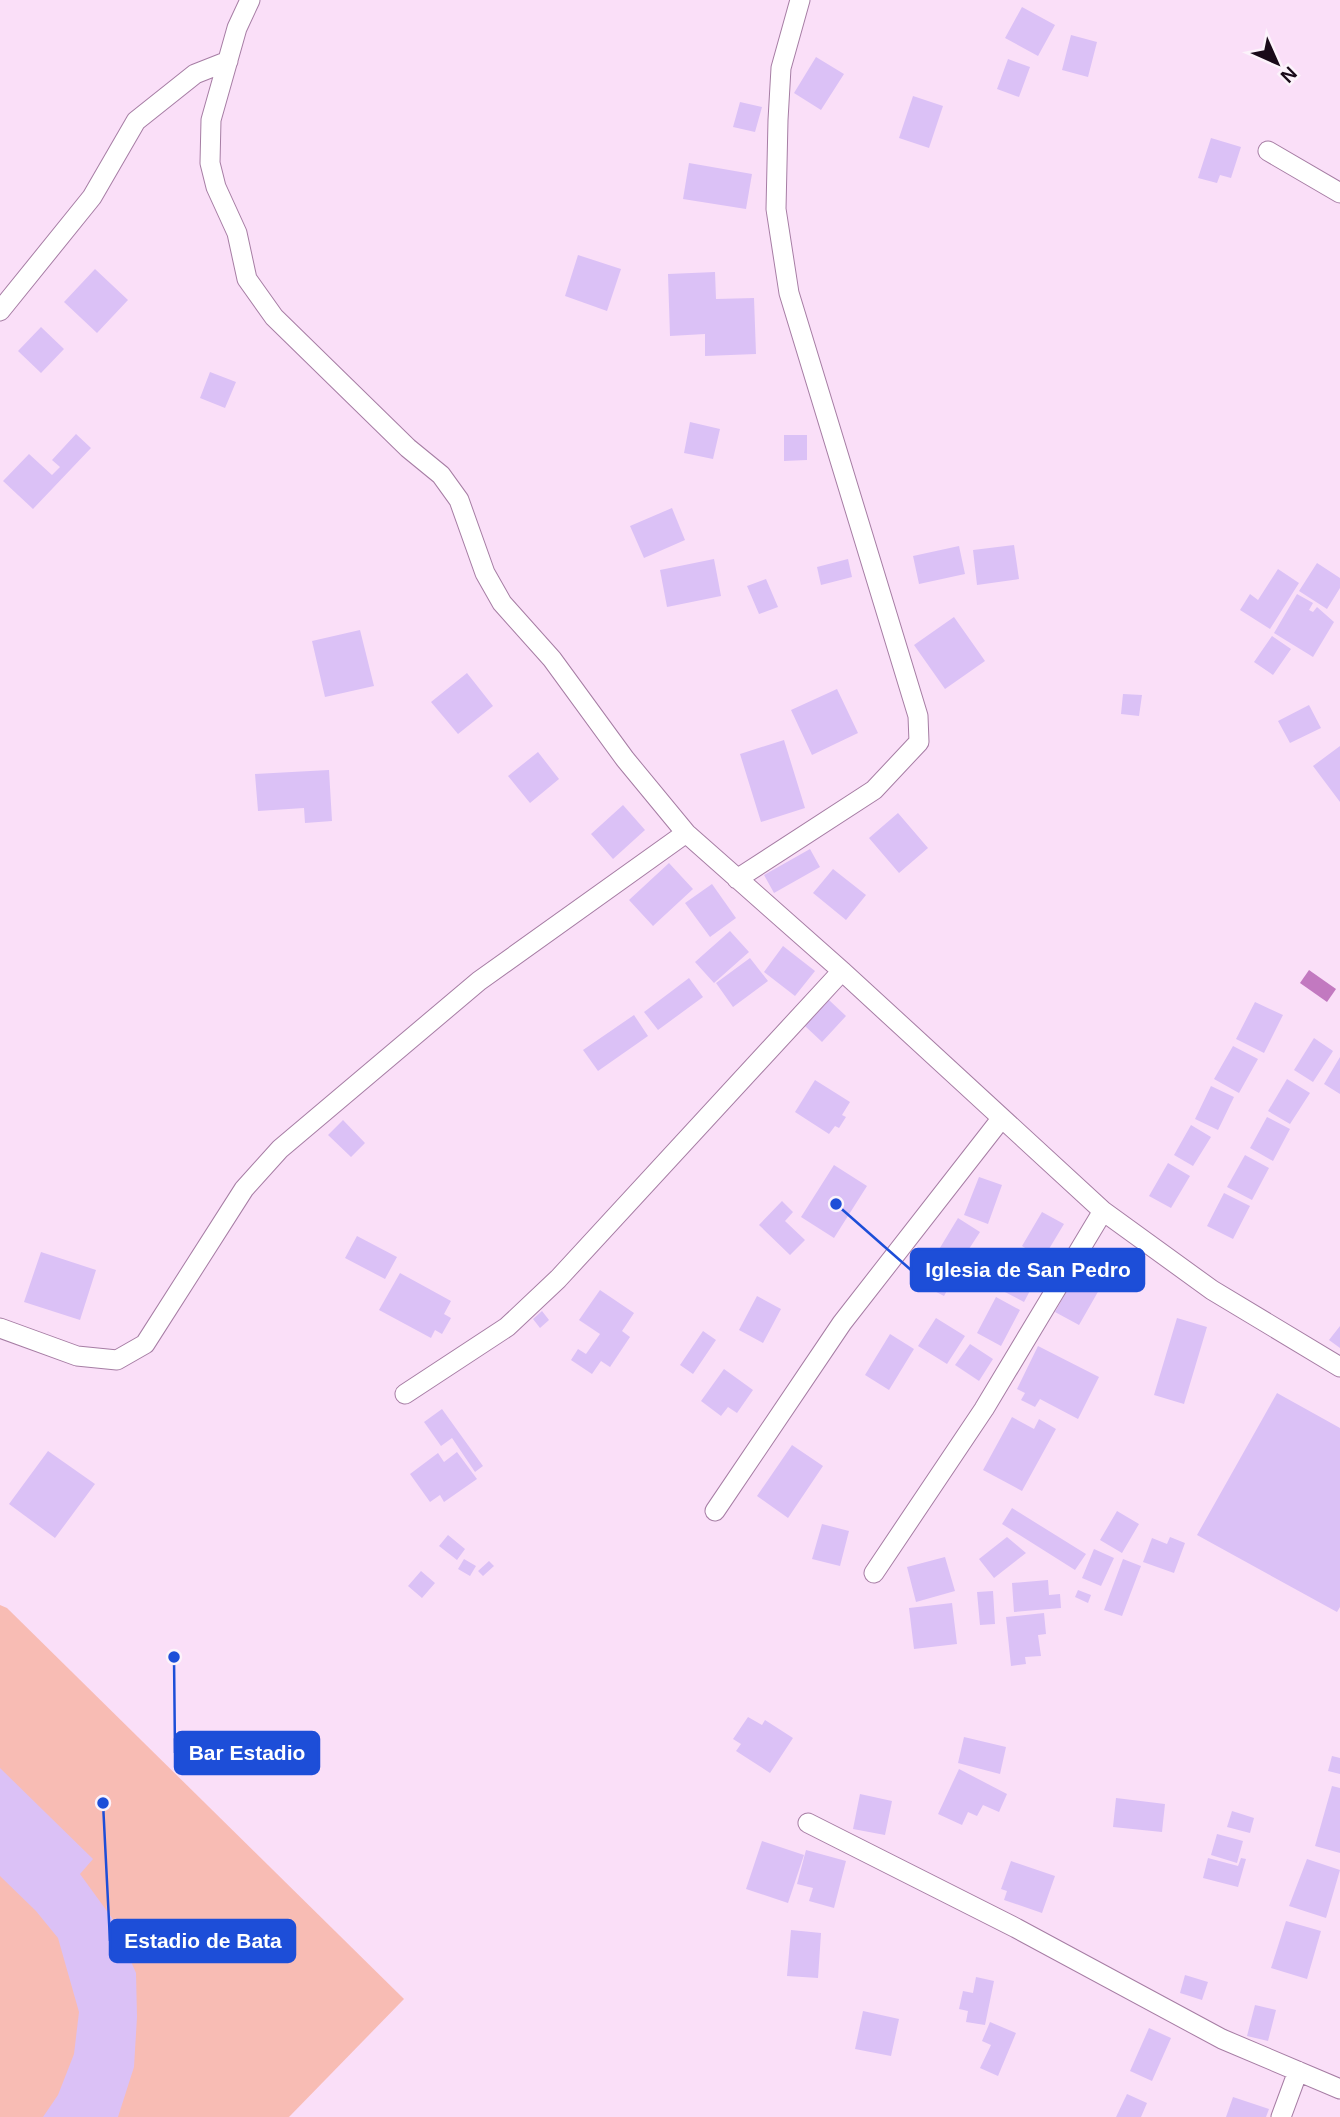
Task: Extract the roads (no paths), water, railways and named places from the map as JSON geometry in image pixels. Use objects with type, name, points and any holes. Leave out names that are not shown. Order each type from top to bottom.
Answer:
[{"type":"street","points":[[250,0],[211,120],[210,163],[216,187],[237,233],[247,279],[274,317],[408,448],[441,475],[459,500],[485,573],[502,603],[552,659],[625,759],[686,833],[842,971],[1103,1211],[1212,1290],[1340,1367]]},
{"type":"street","points":[[737,879],[874,790],[919,742],[918,716],[789,293],[776,209],[778,120],[780,68],[800,0]]},
{"type":"street","points":[[0,311],[92,197],[136,121],[195,74],[228,61]]},
{"type":"street","points":[[1268,151],[1340,193]]},
{"type":"street","points":[[0,1328],[77,1356],[117,1360],[145,1344],[244,1189],[279,1149],[479,981],[686,833]]},
{"type":"street","points":[[405,1394],[507,1327],[558,1279],[842,971]]},
{"type":"street","points":[[715,1511],[842,1323],[1001,1119]]},
{"type":"street","points":[[874,1573],[984,1409],[1103,1211]]},
{"type":"street","points":[[808,1823],[1016,1928],[1222,2039],[1340,2089]]},
{"type":"street","points":[[1281,2117],[1298,2071]]},
{"type":"place","name":"Iglesia de San Pedro","points":[[836,1204]]},
{"type":"place","name":"Bar Estadio","points":[[174,1657]]},
{"type":"place","name":"Estadio de Bata","points":[[103,1803]]}]
